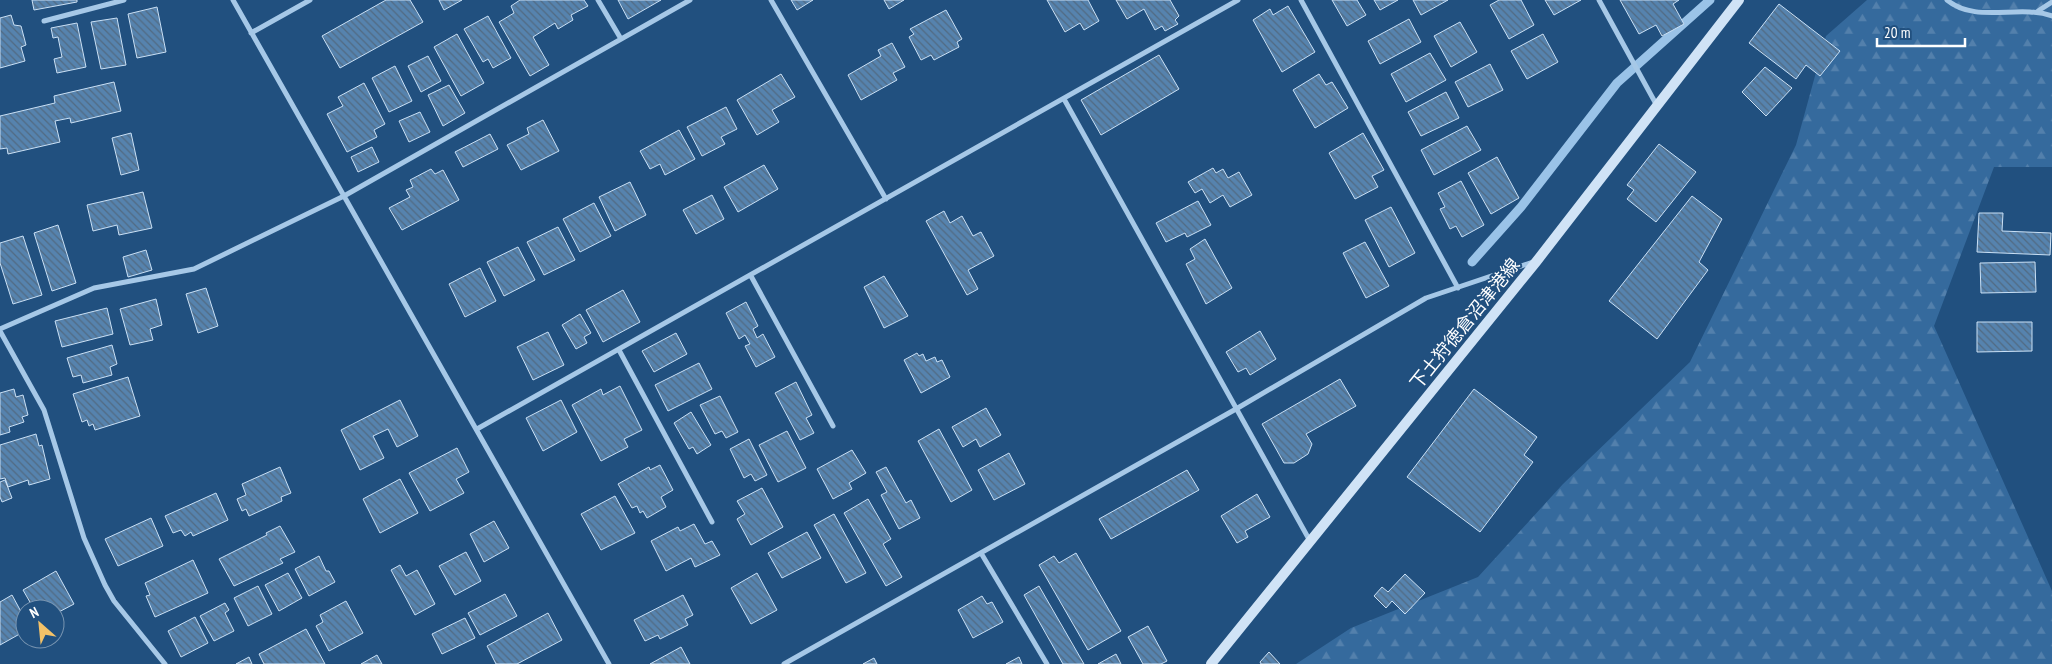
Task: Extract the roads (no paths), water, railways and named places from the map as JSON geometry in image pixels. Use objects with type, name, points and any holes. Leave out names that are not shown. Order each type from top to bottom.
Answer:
[{"type":"main road","name":"下土狩徳倉沼津港線","points":[[1211,664],[1536,262],[1656,104],[1739,0]]},
{"type":"street","points":[[44,21],[124,0]]},
{"type":"street","points":[[233,0],[610,664]]},
{"type":"street","points":[[251,33],[310,0]]},
{"type":"street","points":[[598,0],[621,39]]},
{"type":"street","points":[[166,664],[114,601],[105,585],[84,538],[44,410],[0,330],[94,288],[194,269],[344,196],[690,0]]},
{"type":"street","points":[[771,0],[886,199]]},
{"type":"street","points":[[477,429],[1238,0]]},
{"type":"street","points":[[1302,0],[1458,288]]},
{"type":"street","points":[[1599,0],[1656,104]]},
{"type":"street","points":[[1947,0],[1956,7],[1978,13],[2038,11],[2052,16]]},
{"type":"street","points":[[2038,11],[2052,2]]},
{"type":"street","points":[[1064,99],[1310,541]]},
{"type":"street","points":[[784,664],[1236,409],[1426,298],[1536,262]]},
{"type":"street","points":[[751,276],[833,426]]},
{"type":"street","points":[[619,350],[712,522]]},
{"type":"street","points":[[981,553],[1047,664]]},
{"type":"waterway","points":[[1472,262],[1521,207],[1617,83],[1710,0]]}]
